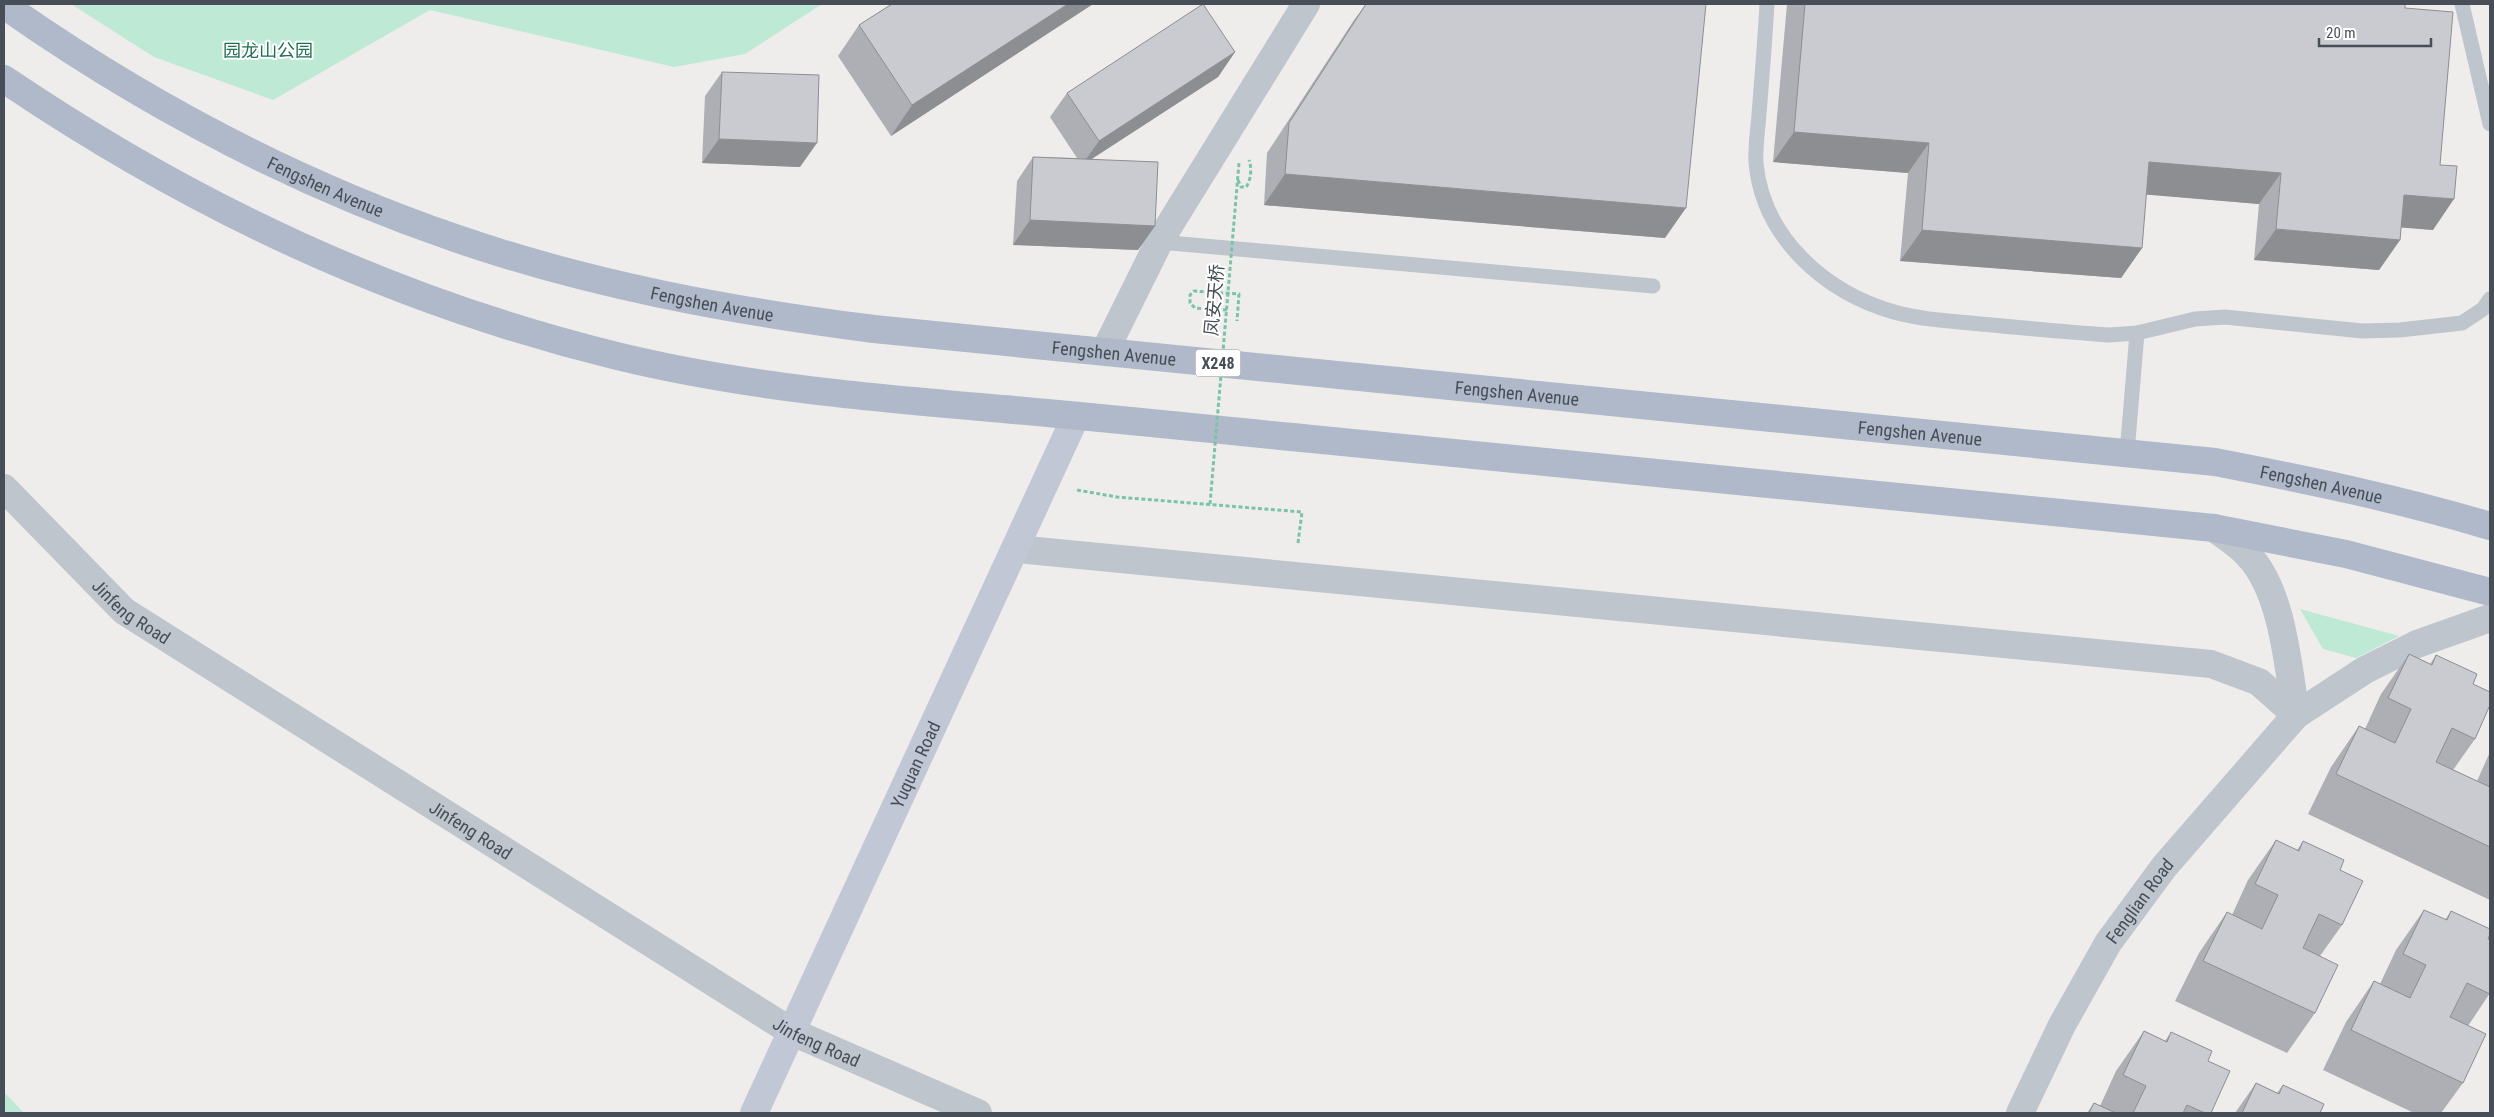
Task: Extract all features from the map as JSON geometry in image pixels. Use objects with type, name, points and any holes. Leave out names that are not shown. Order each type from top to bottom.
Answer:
[{"type":"main road","name":"Fengshen Avenue","points":[[4,5],[153,100],[236,145],[367,204],[464,241],[639,290],[733,309],[874,329],[2215,462],[2313,481],[2424,506],[2490,526]]},
{"type":"main road","points":[[4,79],[121,155],[253,226],[387,285],[480,317],[617,356],[756,383],[852,396],[1076,416],[2214,528],[2346,554],[2490,592]]},
{"type":"street","points":[[1105,351],[1159,242],[1306,4]]},
{"type":"street","name":"Yuquan Road","points":[[754,1113],[1076,416]]},
{"type":"street","name":"Jinfeng Road","points":[[4,488],[124,611],[792,1032],[978,1113]]},
{"type":"street","points":[[2214,528],[2248,555],[2268,587],[2281,623],[2296,715]]},
{"type":"street","points":[[1016,549],[2211,664],[2259,682],[2296,715]]},
{"type":"street","name":"Fenglian Road","points":[[2020,1113],[2062,1024],[2108,943],[2164,867],[2296,715],[2365,670],[2408,648],[2469,624],[2490,618]]},
{"type":"lane","points":[[1767,4],[1756,161],[1761,190],[1773,221],[1791,247],[1814,270],[1863,301],[1894,312],[1925,319],[2109,335],[2137,333],[2195,319],[2225,317],[2362,331],[2400,330],[2462,323],[2488,308]]},
{"type":"lane","points":[[2462,4],[2490,124]]},
{"type":"lane","points":[[1159,242],[1653,286]]},
{"type":"lane","points":[[2126,453],[2137,333]]},
{"type":"path","name":"凤安天桥","points":[[1210,504],[1240,163]]},
{"type":"path","points":[[1227,310],[1195,308],[1190,303],[1190,295],[1194,291],[1239,294],[1237,321]]},
{"type":"path","points":[[1117,497],[1302,512]]},
{"type":"green space","name":"园龙山公园","points":[[71,4],[822,4],[745,54],[674,67],[430,10],[273,100],[154,57]]},
{"type":"green space","points":[[2300,609],[2399,636],[2356,658],[2323,649]]},
{"type":"green space","points":[[4,1092],[24,1113],[4,1113]]},
{"type":"building","points":[[892,4],[1068,4],[912,105],[859,25]]},
{"type":"building","points":[[1203,4],[1235,52],[1099,141],[1067,93]]},
{"type":"building","points":[[1366,4],[1706,4],[1686,208],[1285,174],[1289,123]]},
{"type":"building","points":[[1805,4],[2405,4],[2405,8],[2453,12],[2440,165],[2457,166],[2454,199],[2404,195],[2400,240],[2276,229],[2281,173],[2149,162],[2142,248],[1922,230],[1929,143],[1794,132]]},
{"type":"building","points":[[722,72],[819,75],[817,143],[719,139]]},
{"type":"building","points":[[1033,157],[1158,162],[1155,226],[1030,220]]},
{"type":"building","points":[[2409,654],[2432,665],[2436,655],[2477,674],[2473,684],[2490,692],[2490,705],[2475,739],[2452,728],[2436,762],[2490,787],[2490,847],[2336,774],[2359,726],[2395,743],[2411,709],[2388,698]]},
{"type":"building","points":[[2276,840],[2299,851],[2303,841],[2344,860],[2340,870],[2363,881],[2342,925],[2319,914],[2303,948],[2338,965],[2315,1013],[2203,961],[2227,912],[2262,929],[2278,895],[2255,884]]},
{"type":"building","points":[[2424,910],[2447,920],[2451,911],[2490,929],[2488,939],[2490,940],[2490,994],[2467,983],[2450,1017],[2486,1034],[2463,1083],[2351,1030],[2374,981],[2410,998],[2426,965],[2403,954]]},
{"type":"building","points":[[2144,1031],[2167,1042],[2171,1032],[2212,1051],[2208,1061],[2230,1071],[2211,1113],[2205,1113],[2187,1105],[2183,1113],[2133,1113],[2146,1086],[2123,1075]]},
{"type":"building","points":[[2256,1083],[2279,1094],[2283,1085],[2324,1104],[2320,1113],[2242,1113]]},
{"type":"building","points":[[2094,1103],[2116,1113],[2089,1113]]}]
